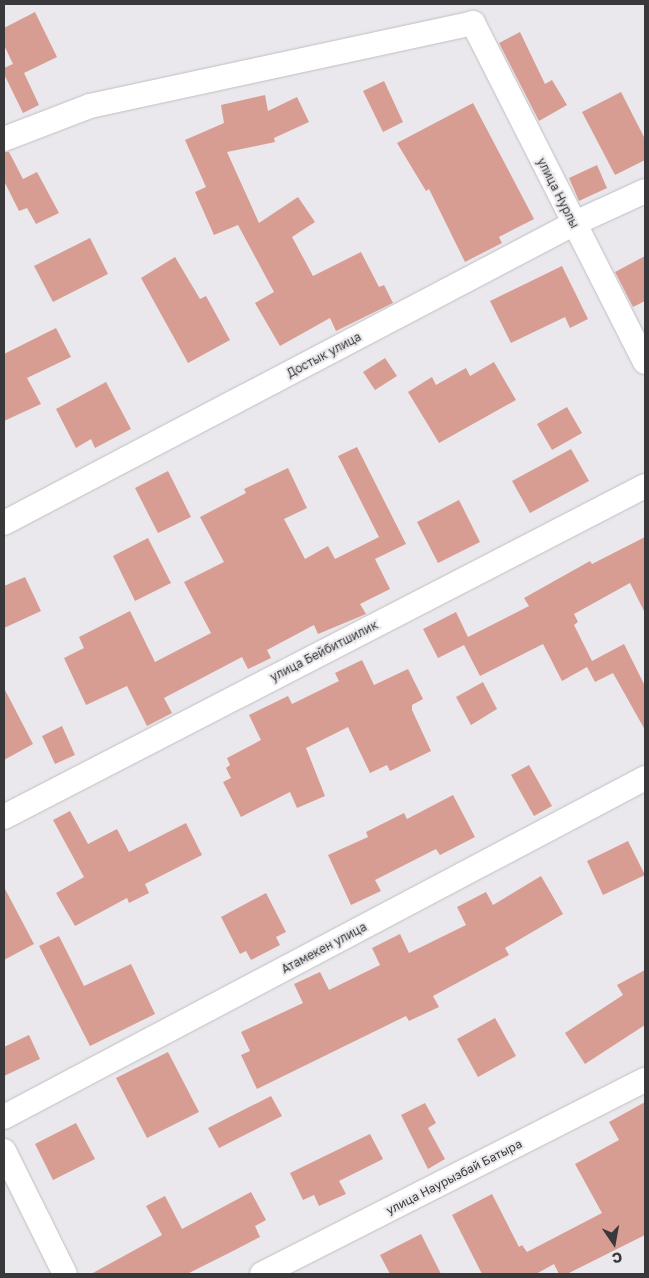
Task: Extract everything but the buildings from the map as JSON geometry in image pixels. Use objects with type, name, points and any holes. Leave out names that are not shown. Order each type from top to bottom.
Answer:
[{"type":"street","name":"улица Нурлы","points":[[4,139],[90,106],[473,23],[573,224],[645,362]]},
{"type":"street","name":"Достык улица","points":[[4,523],[573,224],[645,191]]},
{"type":"street","name":"улица Бейбитшилик","points":[[4,817],[645,486]]},
{"type":"street","name":"Атамекен улица","points":[[4,1117],[645,778]]},
{"type":"street","name":"улица Наурызбай Батыра","points":[[262,1274],[645,1080]]},
{"type":"street","points":[[4,1151],[65,1274]]}]
